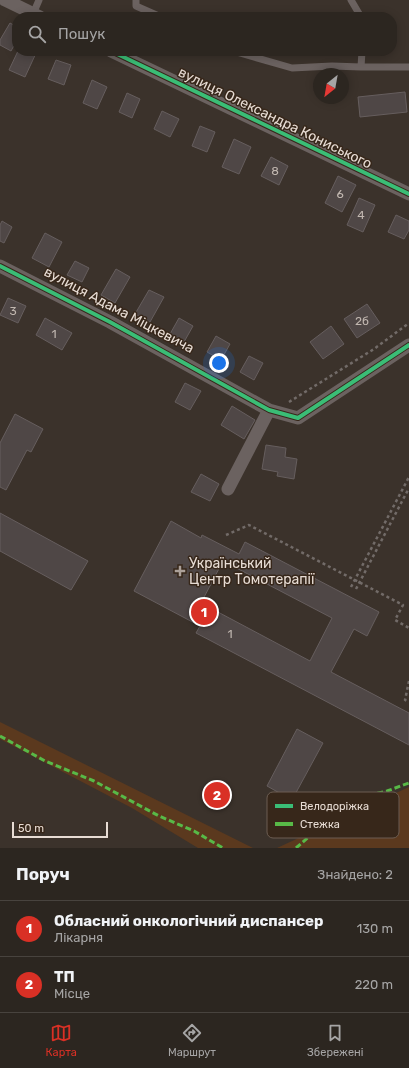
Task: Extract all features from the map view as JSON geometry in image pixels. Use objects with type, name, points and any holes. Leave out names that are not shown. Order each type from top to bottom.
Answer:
[{"type":"street","points":[[5,0],[31,12]]},
{"type":"street","name":"вулиця Олександра Кониського","points":[[121,56],[409,194]]},
{"type":"street","name":"вулиця Адама Міцкевича","points":[[0,266],[110,322],[269,410],[298,418],[409,346]]},
{"type":"street","points":[[228,489],[269,410]]},
{"type":"lane","points":[[37,12],[39,0]]},
{"type":"lane","points":[[136,0],[136,6],[150,12]]},
{"type":"lane","points":[[351,0],[358,12]]},
{"type":"lane","points":[[250,56],[292,68],[332,66],[409,67]]},
{"type":"lane","points":[[361,67],[362,56]]},
{"type":"path","points":[[269,410],[286,405],[374,349],[409,323]]},
{"type":"path","points":[[352,587],[409,477]]},
{"type":"path","points":[[356,589],[409,488]]},
{"type":"path","points":[[226,535],[250,525],[403,605],[395,620],[409,628]]},
{"type":"path","points":[[409,682],[405,700],[409,702]]},
{"type":"shaded area","points":[[0,722],[253,848],[198,848],[132,808],[0,739]]},
{"type":"shaded area","points":[[409,787],[409,848],[277,848],[299,838],[399,838],[398,792]]},
{"type":"building","points":[[10,23],[12,24],[11,51],[0,45],[0,40]]},
{"type":"building","points":[[16,56],[35,56],[25,77],[9,70]]},
{"type":"building","points":[[56,60],[71,65],[64,85],[48,79]]},
{"type":"building","points":[[92,80],[107,87],[97,109],[83,103]]},
{"type":"building","points":[[405,92],[407,112],[360,117],[358,97]]},
{"type":"building","points":[[127,93],[140,99],[132,118],[119,112]]},
{"type":"building","points":[[162,111],[179,119],[170,137],[154,129]]},
{"type":"building","points":[[200,126],[215,132],[207,152],[192,146]]},
{"type":"building","points":[[234,139],[251,147],[239,174],[222,167]]},
{"type":"building","points":[[271,157],[288,166],[279,185],[261,176]]},
{"type":"building","points":[[338,176],[356,185],[342,212],[325,203]]},
{"type":"building","points":[[359,198],[375,205],[363,232],[347,225]]},
{"type":"building","points":[[396,215],[409,221],[409,230],[404,239],[388,232]]},
{"type":"building","points":[[2,221],[12,227],[4,243],[0,241],[0,225]]},
{"type":"building","points":[[45,233],[62,242],[49,267],[32,258]]},
{"type":"building","points":[[75,261],[89,268],[82,282],[67,275]]},
{"type":"building","points":[[116,269],[130,277],[115,303],[101,295]]},
{"type":"building","points":[[149,290],[164,297],[150,322],[135,314]]},
{"type":"building","points":[[8,298],[26,306],[18,323],[0,315]]},
{"type":"building","points":[[367,304],[380,323],[357,338],[344,319]]},
{"type":"building","points":[[45,318],[72,333],[62,350],[36,335]]},
{"type":"building","points":[[179,318],[193,326],[184,342],[170,334]]},
{"type":"building","points":[[331,326],[344,344],[323,359],[310,342]]},
{"type":"building","points":[[216,336],[230,344],[221,360],[207,352]]},
{"type":"building","points":[[249,356],[263,363],[254,380],[240,372]]},
{"type":"building","points":[[185,383],[201,391],[190,410],[175,402]]},
{"type":"building","points":[[232,406],[255,420],[244,439],[221,425]]},
{"type":"building","points":[[15,414],[43,429],[31,452],[27,450],[6,490],[0,487],[0,443]]},
{"type":"building","points":[[266,445],[286,448],[285,457],[297,459],[294,479],[277,476],[278,472],[262,469]]},
{"type":"building","points":[[201,474],[219,484],[210,501],[191,492]]},
{"type":"building","points":[[0,513],[88,561],[71,590],[0,551]]},
{"type":"building","points":[[171,521],[201,538],[202,535],[239,554],[245,542],[379,612],[367,636],[354,629],[331,672],[409,713],[409,745],[196,633],[200,626],[134,591]],"holes":[[[223,561],[332,618],[310,661],[201,603]]]},
{"type":"building","points":[[297,729],[323,743],[296,792],[278,792],[267,786]]},
{"type":"building","points":[[213,787],[225,794],[221,803],[208,796]]},
{"type":"marked path","points":[[0,736],[45,761],[94,781],[159,816],[194,831],[223,848]]},
{"type":"marked path","points":[[383,792],[409,783]]},
{"type":"marked path","points":[[296,848],[308,838]]},
{"type":"cycle path","points":[[121,56],[409,194]]},
{"type":"cycle path","points":[[0,266],[110,322],[269,410],[298,418],[409,345]]},
{"type":"place","name":"Український Центр Томотерапії","points":[[180,571]]},
{"type":"place","name":"Обласний онкологічний диспансер","points":[[204,612]]},
{"type":"place","name":"ТП","points":[[217,795]]}]
